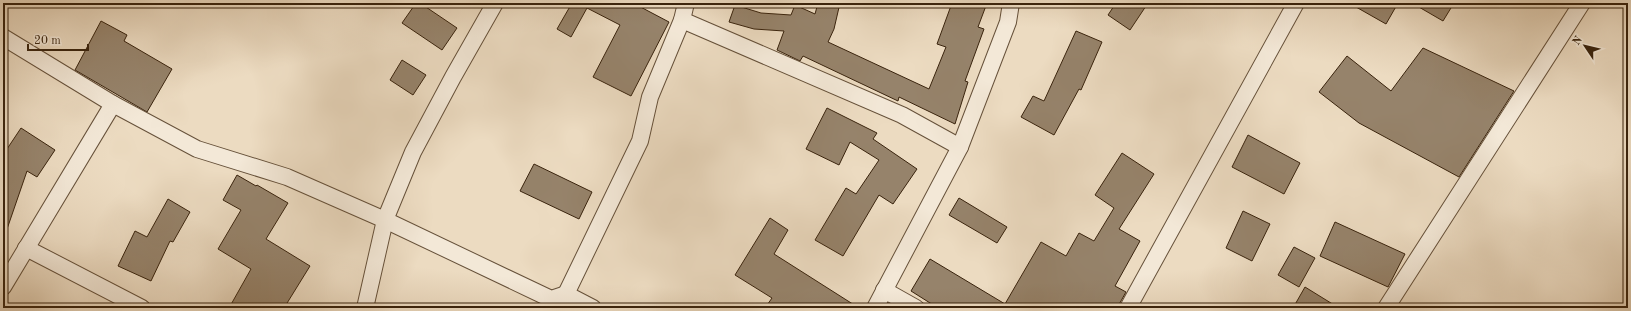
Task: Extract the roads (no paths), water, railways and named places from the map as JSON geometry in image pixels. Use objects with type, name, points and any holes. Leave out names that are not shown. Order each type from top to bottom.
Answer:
[{"type":"street","points":[[365,308],[385,220],[413,152],[495,3]]},
{"type":"street","points":[[564,301],[640,141],[650,97],[682,20],[686,3]]},
{"type":"street","points":[[875,308],[960,147],[1008,22],[1011,3]]},
{"type":"street","points":[[1128,308],[1296,3]]},
{"type":"street","points":[[1386,308],[1582,3]]},
{"type":"street","points":[[682,20],[902,115],[960,147]]},
{"type":"street","points":[[3,37],[113,104],[197,149],[287,178],[385,220],[551,299],[593,308]]},
{"type":"street","points":[[3,287],[113,104]]},
{"type":"street","points":[[26,248],[142,308]]},
{"type":"street","points":[[884,290],[916,308]]}]
